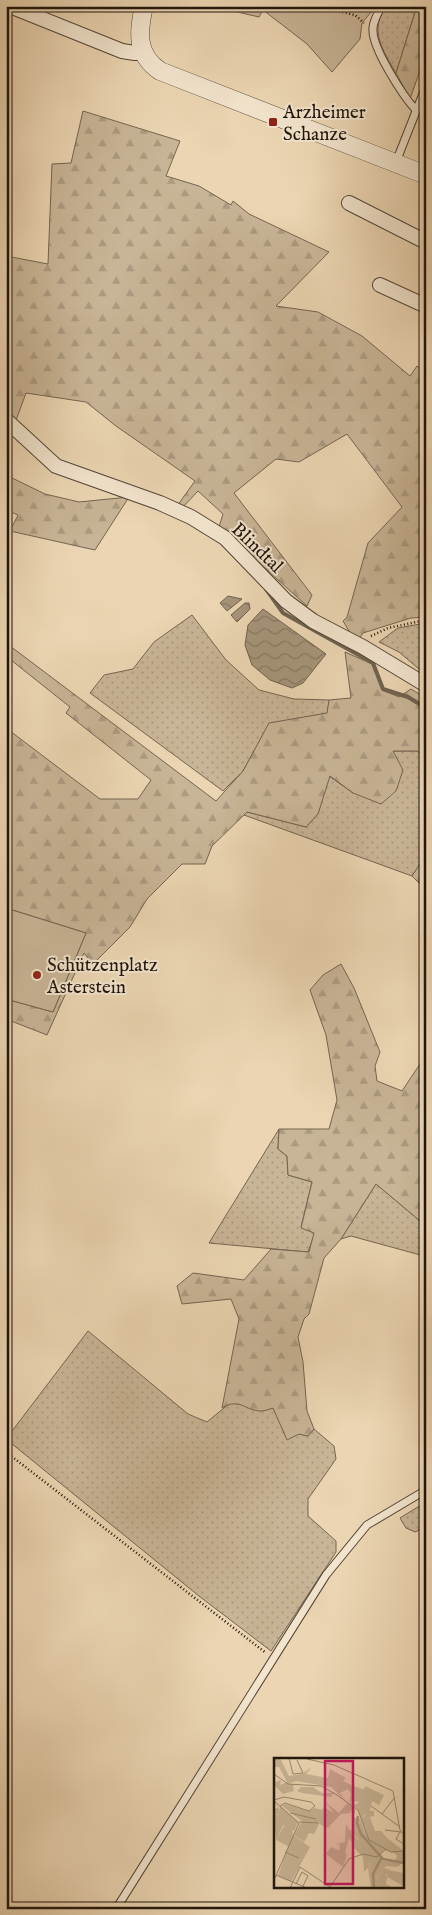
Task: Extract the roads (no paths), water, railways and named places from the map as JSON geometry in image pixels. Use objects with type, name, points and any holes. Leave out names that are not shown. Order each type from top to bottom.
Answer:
[{"type":"street","points":[[10,6],[122,52],[135,53],[142,51]]},
{"type":"street","points":[[144,6],[139,34],[142,51],[149,63],[160,71],[426,175]]},
{"type":"street","points":[[349,204],[426,242]]},
{"type":"street","points":[[380,285],[426,306]]},
{"type":"street","name":"Blindtal","points":[[6,420],[56,466],[191,517],[225,538],[286,601],[313,621],[363,647],[426,685]]},
{"type":"lane","points":[[382,6],[372,30],[384,60],[406,99],[415,109]]},
{"type":"lane","points":[[396,162],[415,109],[426,86]]},
{"type":"lane","points":[[116,1909],[326,1576],[367,1525],[426,1490]]},
{"type":"water","points":[[228,596],[242,599],[227,611],[220,603]]},
{"type":"water","points":[[245,603],[249,603],[250,609],[237,622],[231,615]]},
{"type":"water","points":[[263,609],[326,654],[303,683],[292,688],[270,680],[252,665],[245,645],[248,625]]},
{"type":"waterway","points":[[266,589],[283,613],[373,663],[383,689],[408,697],[426,708]]},
{"type":"place","name":"Arzheimer Schanze","points":[[273,122]]},
{"type":"place","name":"Schützenplatz Asterstein","points":[[37,975]]}]
